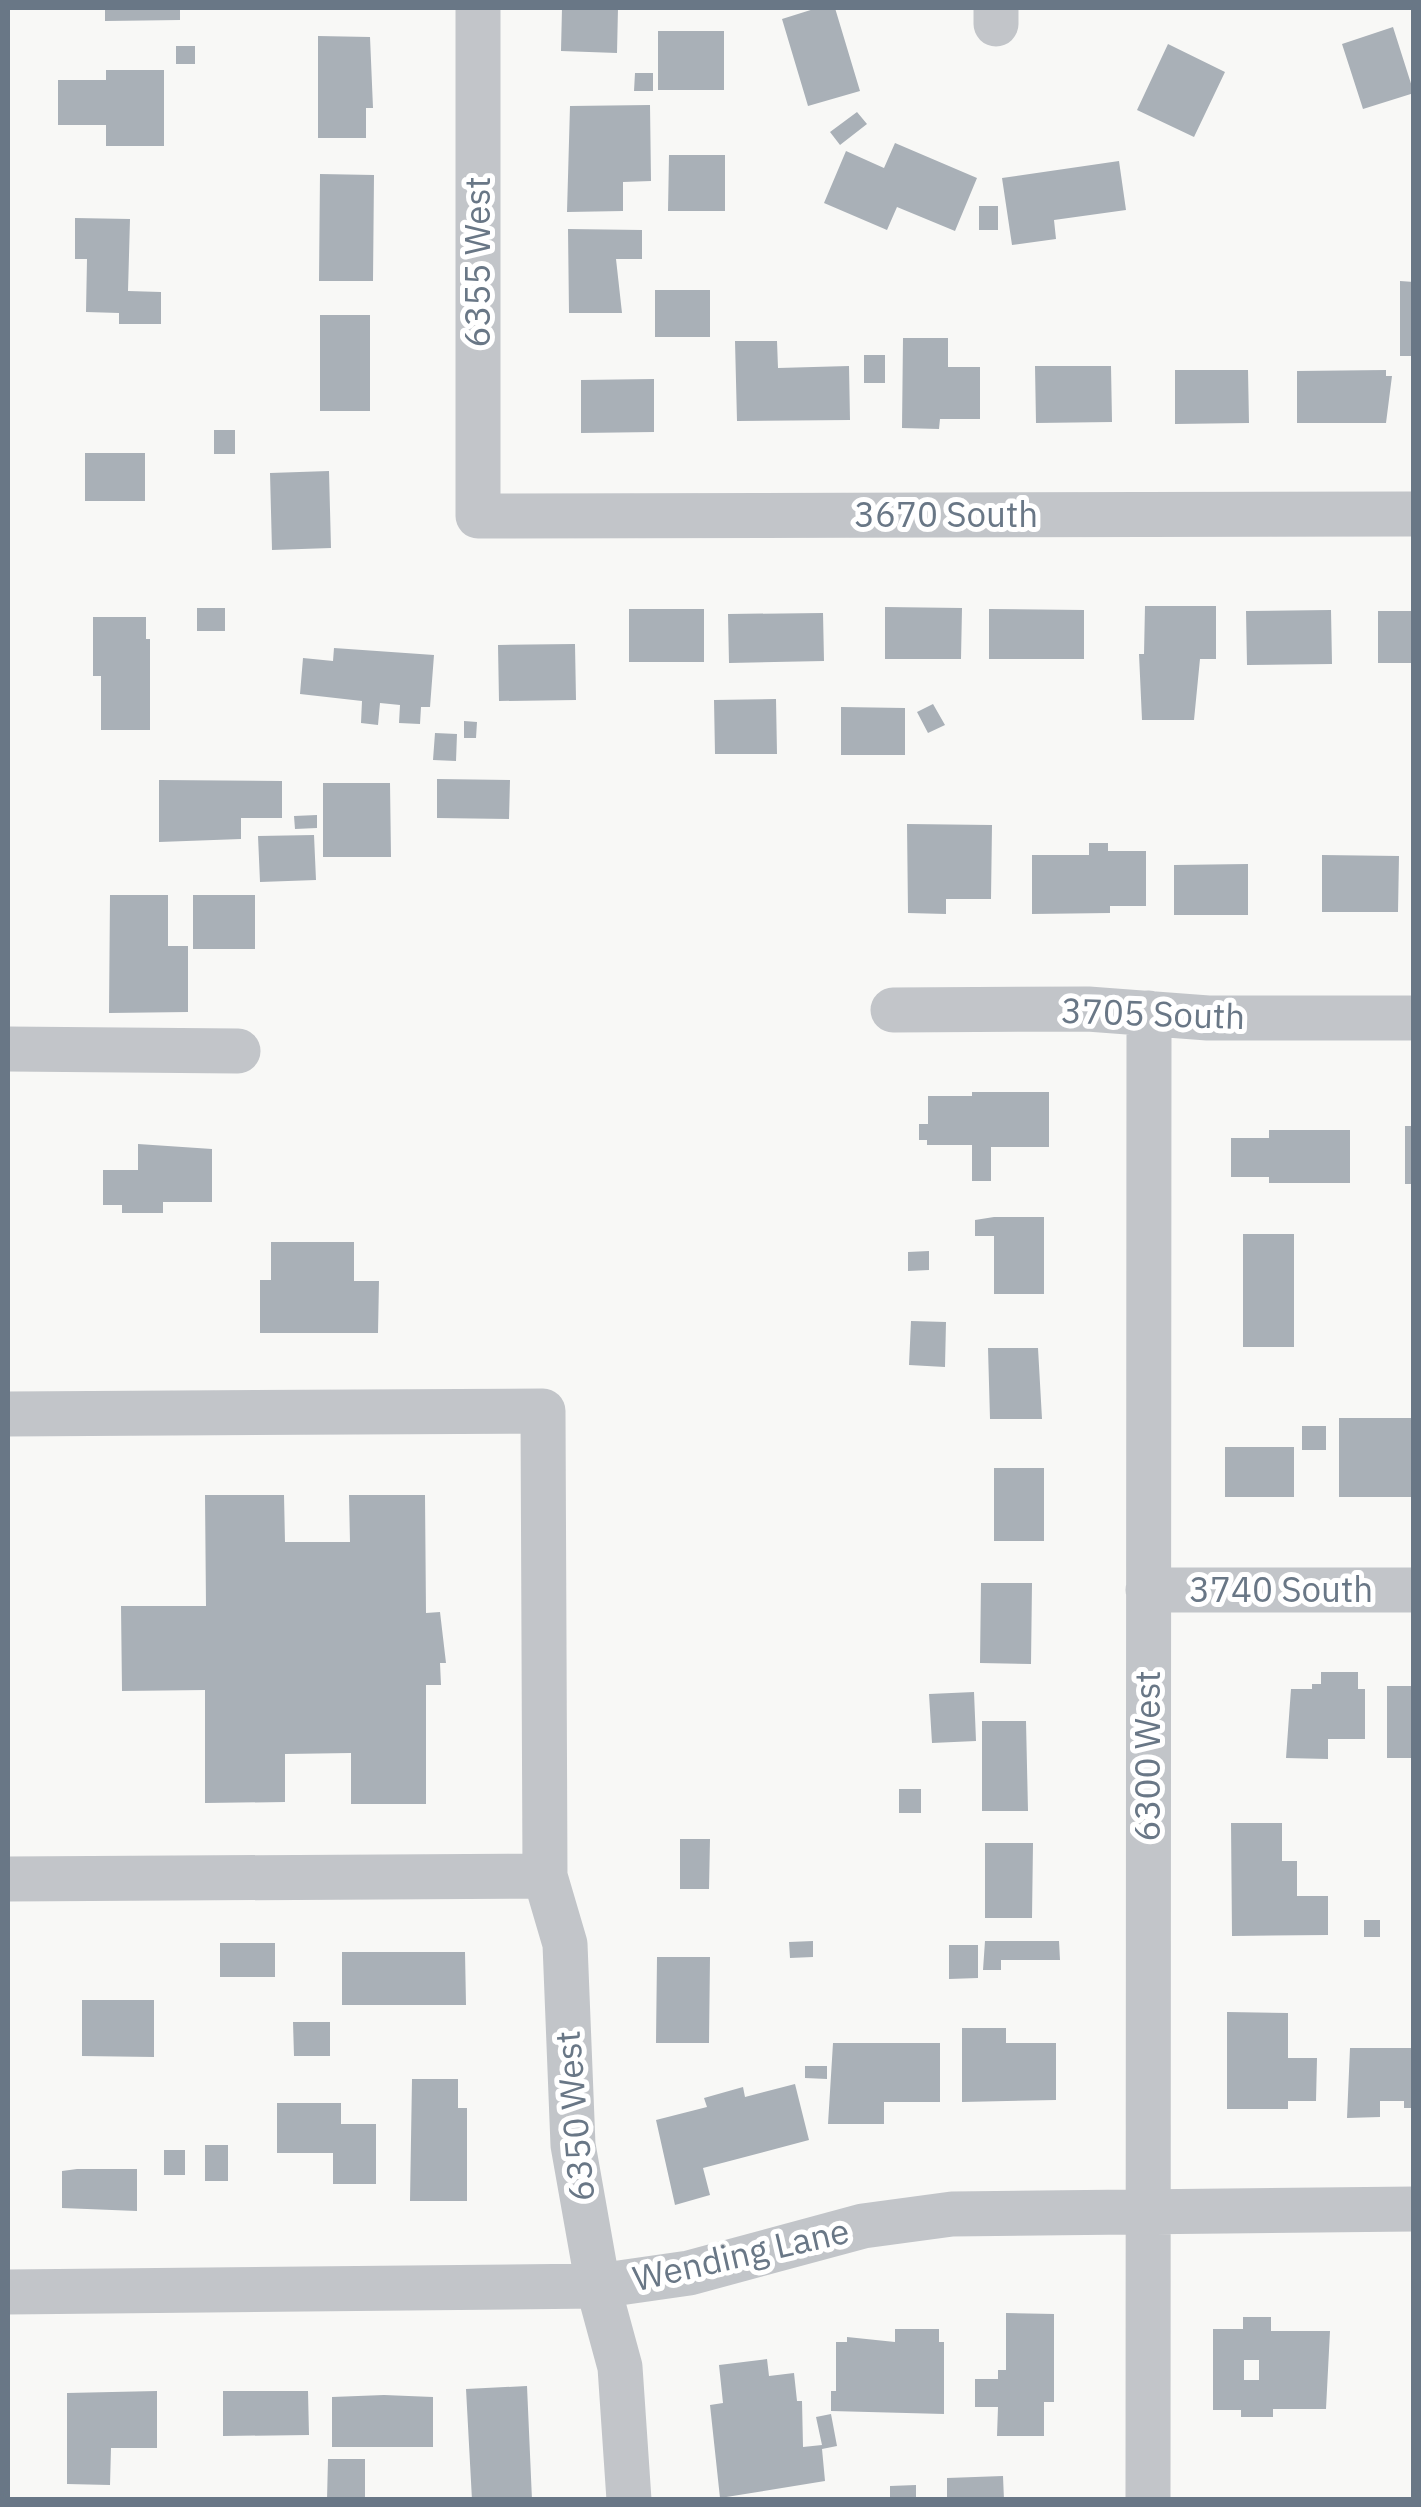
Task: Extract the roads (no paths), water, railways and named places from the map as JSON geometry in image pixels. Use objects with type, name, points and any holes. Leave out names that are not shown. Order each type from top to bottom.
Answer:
[{"type":"street","name":"6355 West","points":[[478,8],[478,516]]},
{"type":"street","name":"3670 South","points":[[478,516],[1414,514]]},
{"type":"street","name":"3705 South","points":[[894,1010],[1088,1009],[1208,1018],[1414,1018]]},
{"type":"street","name":"6300 West","points":[[1148,2500],[1149,1014]]},
{"type":"street","points":[[8,1048],[238,1051]]},
{"type":"street","name":"6350 West","points":[[8,1414],[543,1411],[546,1876],[565,1944],[573,2145],[598,2286],[620,2367],[628,2500]]},
{"type":"street","name":"3740 South","points":[[1148,1590],[1414,1590]]},
{"type":"street","points":[[8,1880],[546,1876]]},
{"type":"street","name":"Wending Lane","points":[[8,2292],[598,2286],[689,2272],[906,2219],[1000,2211],[1414,2210]]}]
